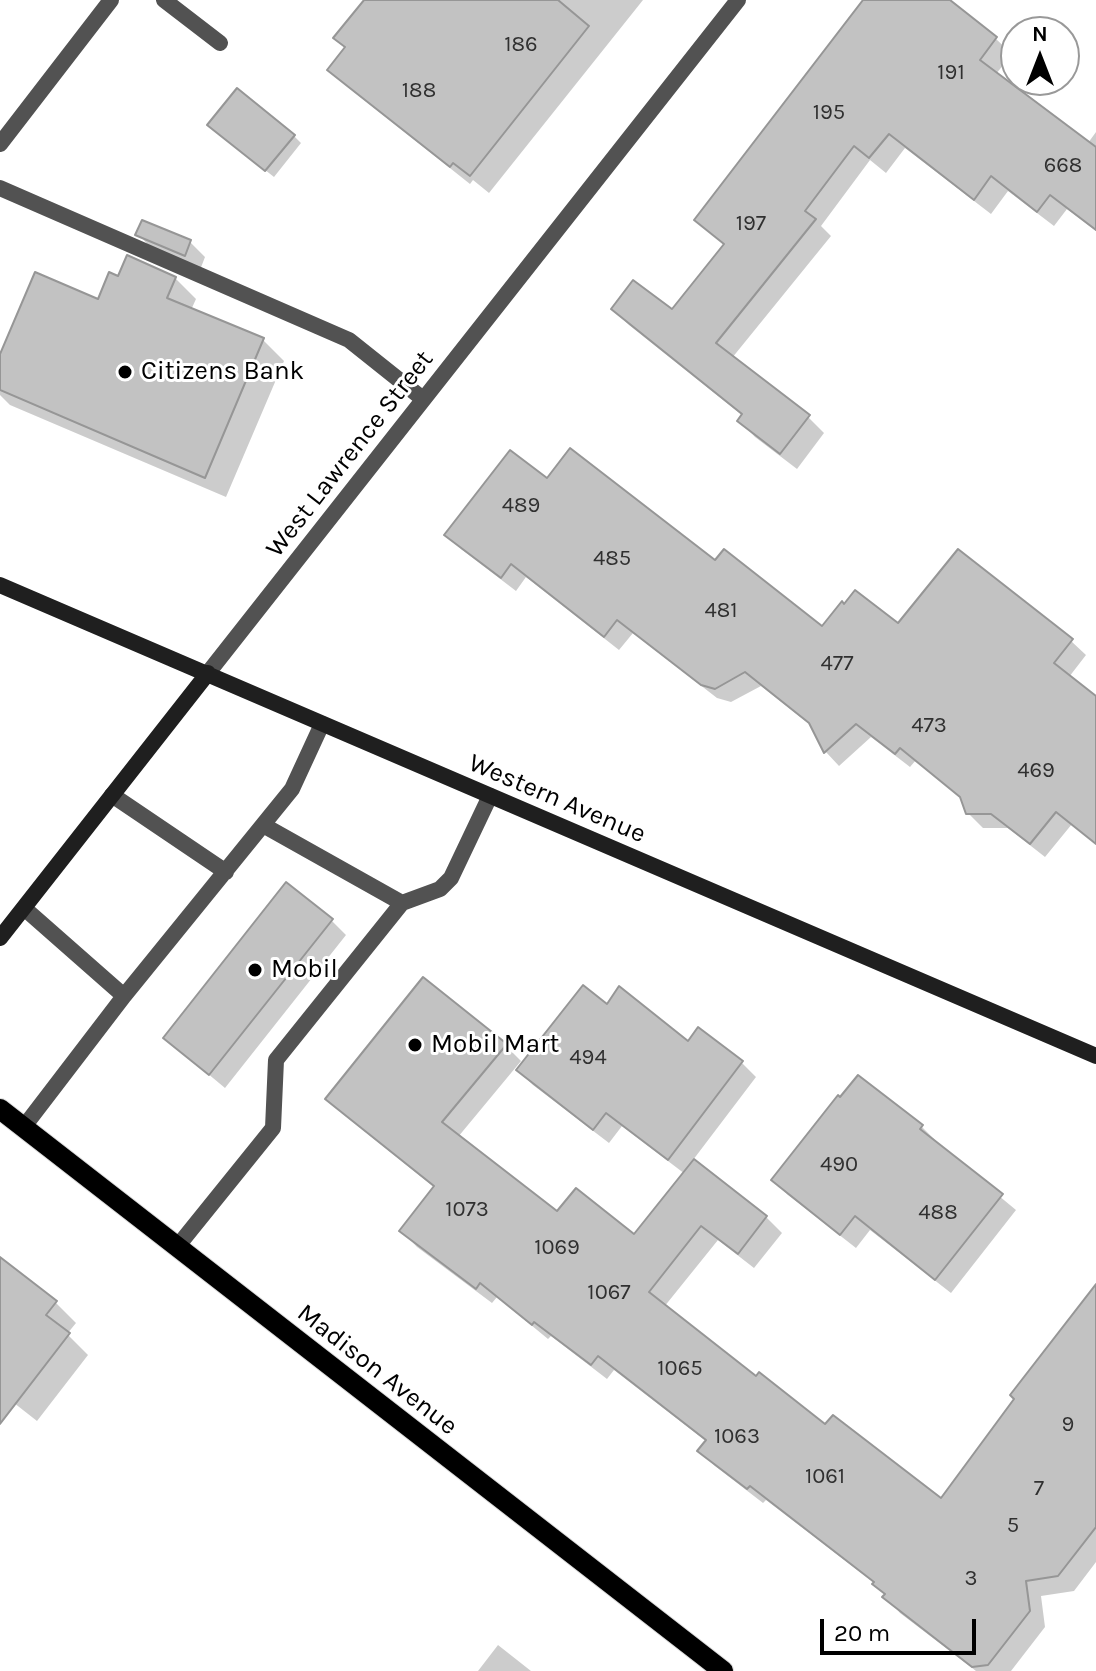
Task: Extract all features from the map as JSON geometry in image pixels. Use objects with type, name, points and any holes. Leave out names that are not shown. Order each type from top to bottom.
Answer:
[{"type":"main road","name":"Madison Avenue","points":[[0,1109],[723,1671]]},
{"type":"street","points":[[0,144],[111,0]]},
{"type":"street","points":[[164,0],[220,43]]},
{"type":"street","name":"West Lawrence Street","points":[[0,938],[738,0]]},
{"type":"street","points":[[0,188],[349,340],[423,399]]},
{"type":"street","name":"Western Avenue","points":[[0,585],[1096,1056]]},
{"type":"street","points":[[23,1128],[124,996],[292,789],[322,724]]},
{"type":"street","points":[[112,795],[226,872]]},
{"type":"street","points":[[177,1247],[273,1128],[276,1060],[402,903],[433,893],[451,878],[490,796]]},
{"type":"street","points":[[263,825],[402,903]]},
{"type":"street","points":[[24,908],[124,996]]},
{"type":"building","points":[[364,0],[558,0],[589,26],[470,176],[453,163],[450,167],[327,70],[345,47],[333,38]]},
{"type":"building","points":[[863,0],[950,0],[997,37],[980,60],[1000,75],[1000,96],[1028,96],[1096,147],[1096,230],[1050,195],[1037,212],[991,176],[974,200],[889,134],[869,158],[854,146],[805,211],[816,219],[716,343],[810,415],[780,454],[737,421],[742,414],[611,309],[633,280],[672,309],[724,244],[694,220]]},
{"type":"building","points":[[237,88],[295,135],[265,171],[207,125]]},
{"type":"building","points":[[142,220],[191,240],[185,256],[135,235]]},
{"type":"building","name":"Citizens Bank","points":[[127,255],[176,277],[167,298],[264,338],[205,478],[0,390],[0,354],[35,272],[98,299],[109,272],[118,276]]},
{"type":"building","points":[[570,448],[715,560],[724,549],[822,626],[855,590],[898,623],[958,549],[1073,639],[1054,663],[1096,696],[1096,844],[1056,812],[1030,844],[991,814],[966,814],[960,797],[900,748],[895,754],[856,724],[824,753],[809,723],[745,672],[715,689],[701,685],[617,620],[604,637],[511,564],[501,578],[444,535],[510,450],[547,478]]},
{"type":"building","points":[[286,882],[333,919],[209,1075],[163,1038]]},
{"type":"building","points":[[423,977],[507,1044],[442,1122],[557,1211],[576,1188],[634,1234],[694,1159],[767,1216],[738,1254],[701,1226],[649,1292],[756,1376],[759,1372],[825,1424],[833,1415],[941,1498],[1014,1399],[1010,1395],[1096,1284],[1096,1527],[1058,1576],[1026,1581],[1030,1611],[988,1665],[972,1667],[882,1597],[885,1594],[872,1584],[874,1582],[750,1486],[747,1489],[697,1451],[706,1440],[598,1356],[591,1365],[534,1322],[532,1325],[480,1283],[476,1289],[399,1231],[434,1186],[325,1099]]},
{"type":"building","points":[[583,985],[607,1004],[619,986],[688,1041],[698,1027],[743,1061],[668,1160],[606,1113],[593,1130],[516,1070]]},
{"type":"building","points":[[858,1075],[923,1125],[920,1129],[1003,1194],[935,1280],[855,1216],[840,1235],[771,1180],[838,1095],[840,1097]]},
{"type":"building","points":[[0,1257],[57,1301],[46,1315],[70,1333],[0,1424]]},
{"type":"place","name":"Citizens Bank","points":[[125,372]]},
{"type":"place","name":"Mobil","points":[[255,970]]},
{"type":"place","name":"Mobil Mart","points":[[415,1045]]}]
